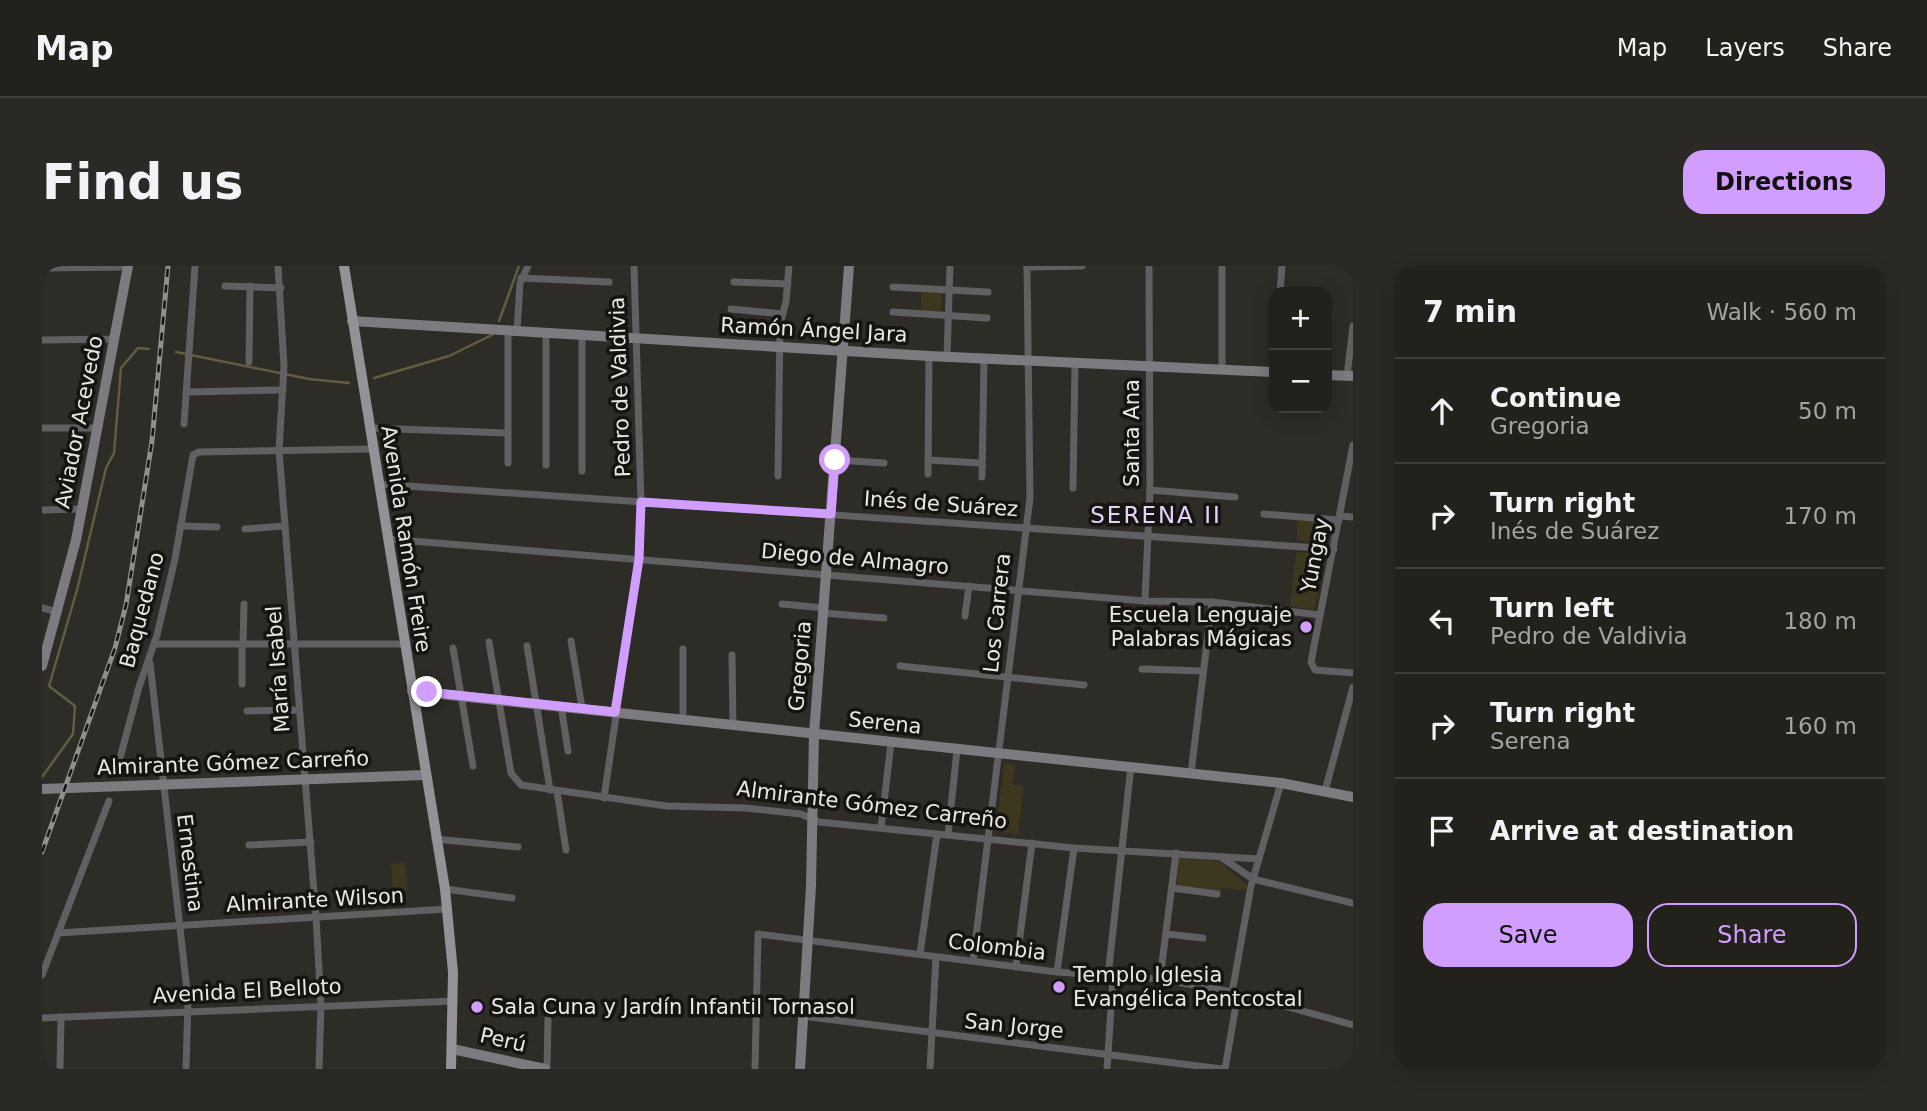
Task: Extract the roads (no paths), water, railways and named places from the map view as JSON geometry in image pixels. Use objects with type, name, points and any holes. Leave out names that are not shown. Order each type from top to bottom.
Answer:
[{"type":"main road","name":"Avenida Ramón Freire","points":[[344,266],[447,909],[454,1001],[451,1069]]},
{"type":"main road","name":"Gregoria","points":[[800,1069],[814,734],[849,266]]},
{"type":"main road","name":"Aviador Acevedo","points":[[42,666],[58,612],[82,509],[128,267]]},
{"type":"main road","name":"Ramón Ángel Jara","points":[[352,321],[947,357],[1269,371]]},
{"type":"main road","points":[[1332,375],[1350,376]]},
{"type":"main road","name":"Serena","points":[[412,691],[957,750],[1131,766],[1281,783],[1353,797]]},
{"type":"main road","name":"Almirante Gómez Carreño","points":[[42,789],[425,775]]},
{"type":"main road","name":"Perú","points":[[452,1049],[542,1069]]},
{"type":"street","points":[[184,424],[195,266]]},
{"type":"street","name":"María Isabel","points":[[278,266],[284,366],[279,450],[316,917],[321,1005],[319,1069]]},
{"type":"street","points":[[508,463],[513,331],[521,278],[528,266]]},
{"type":"street","name":"Pedro de Valdivia","points":[[604,798],[639,559],[641,502],[634,266]]},
{"type":"street","points":[[778,476],[779,347],[789,266]]},
{"type":"street","points":[[947,357],[950,266]]},
{"type":"street","points":[[1027,266],[1082,269]]},
{"type":"street","name":"Los Carrera","points":[[973,961],[990,839],[1024,528],[1030,498],[1027,266]]},
{"type":"street","name":"Santa Ana","points":[[1145,601],[1150,490],[1149,266]]},
{"type":"street","points":[[1222,266],[1222,370]]},
{"type":"street","points":[[1280,287],[1282,266]]},
{"type":"street","points":[[42,268],[128,267]]},
{"type":"street","points":[[521,278],[609,282]]},
{"type":"street","points":[[734,282],[788,284]]},
{"type":"street","points":[[225,286],[281,288]]},
{"type":"street","points":[[249,362],[250,286]]},
{"type":"street","points":[[892,287],[988,292]]},
{"type":"street","points":[[731,309],[783,314]]},
{"type":"street","points":[[893,312],[987,318]]},
{"type":"street","points":[[1350,376],[1353,326]]},
{"type":"street","points":[[546,333],[546,464]]},
{"type":"street","points":[[582,335],[582,471]]},
{"type":"street","points":[[42,340],[114,339]]},
{"type":"street","points":[[928,474],[929,356]]},
{"type":"street","points":[[982,477],[984,359]]},
{"type":"street","points":[[1073,488],[1075,363]]},
{"type":"street","points":[[188,392],[283,390]]},
{"type":"street","points":[[42,428],[98,428]]},
{"type":"street","points":[[368,428],[508,433]]},
{"type":"street","name":"Yungay","points":[[1353,445],[1311,659],[1315,670],[1353,673]]},
{"type":"street","points":[[279,450],[372,449]]},
{"type":"street","name":"Baquedano","points":[[116,772],[139,687],[154,644],[193,454],[279,450]]},
{"type":"street","points":[[835,460],[884,463]]},
{"type":"street","points":[[928,460],[981,463]]},
{"type":"street","name":"Inés de Suárez","points":[[378,484],[1334,549]]},
{"type":"street","points":[[1150,490],[1235,497]]},
{"type":"street","points":[[42,510],[82,509]]},
{"type":"street","points":[[1264,514],[1353,517]]},
{"type":"street","points":[[180,526],[217,527]]},
{"type":"street","points":[[245,528],[285,526]]},
{"type":"street","name":"Diego de Almagro","points":[[386,539],[1145,601],[1212,602],[1320,615]]},
{"type":"street","points":[[965,616],[969,586]]},
{"type":"street","points":[[1191,774],[1212,602]]},
{"type":"street","points":[[242,684],[244,604]]},
{"type":"street","points":[[782,604],[884,618]]},
{"type":"street","points":[[42,608],[58,612]]},
{"type":"street","points":[[571,641],[582,708]]},
{"type":"street","points":[[489,642],[498,699]]},
{"type":"street","points":[[154,644],[404,644]]},
{"type":"street","points":[[527,646],[566,850]]},
{"type":"street","points":[[453,648],[473,766]]},
{"type":"street","points":[[682,719],[683,649]]},
{"type":"street","points":[[732,655],[733,725]]},
{"type":"street","name":"Ernestina","points":[[149,661],[181,926],[188,1011],[186,1069]]},
{"type":"street","points":[[900,666],[1084,685]]},
{"type":"street","points":[[1142,669],[1203,671]]},
{"type":"street","points":[[1325,792],[1353,687]]},
{"type":"street","name":"Almirante Gómez Carreño","points":[[498,699],[511,773],[521,785],[667,806],[746,808],[801,814],[811,820],[1074,848],[1259,859]]},
{"type":"street","points":[[561,706],[568,751]]},
{"type":"street","points":[[247,711],[299,710]]},
{"type":"street","points":[[881,828],[891,743]]},
{"type":"street","points":[[948,835],[957,750]]},
{"type":"street","points":[[1107,1069],[1111,977],[1131,766]]},
{"type":"street","points":[[1223,1069],[1253,879],[1281,783]]},
{"type":"street","points":[[42,975],[108,801]]},
{"type":"street","points":[[920,954],[937,834]]},
{"type":"street","points":[[436,839],[518,847]]},
{"type":"street","points":[[249,845],[311,842]]},
{"type":"street","points":[[1016,967],[1032,843]]},
{"type":"street","points":[[1057,972],[1074,848]]},
{"type":"street","points":[[1160,979],[1176,853]]},
{"type":"street","name":"Almirante Gómez Carreño","points":[[1220,857],[1253,879],[1353,903]]},
{"type":"street","points":[[1172,888],[1217,894]]},
{"type":"street","points":[[444,889],[512,898]]},
{"type":"street","name":"Almirante Wilson","points":[[58,933],[447,909]]},
{"type":"street","name":"Colombia","points":[[755,1069],[758,934],[1057,972],[1160,979],[1235,993],[1353,1025]]},
{"type":"street","points":[[1167,934],[1203,938]]},
{"type":"street","points":[[930,1069],[936,957]]},
{"type":"street","name":"Avenida El Belloto","points":[[42,1018],[454,1001]]},
{"type":"street","name":"San Jorge","points":[[803,1016],[1223,1069]]},
{"type":"street","points":[[60,1069],[61,1017]]},
{"type":"street","points":[[542,1069],[548,1019]]},
{"type":"waterway","points":[[499,321],[519,266]]},
{"type":"waterway","points":[[374,378],[449,356],[492,335]]},
{"type":"waterway","points":[[42,777],[73,734],[75,706],[49,686],[77,590],[106,468],[114,453],[121,368],[138,348],[149,349]]},
{"type":"waterway","points":[[176,352],[309,379],[349,383]]},
{"type":"railway","points":[[42,852],[115,648],[126,605],[152,441],[168,266]]},
{"type":"place","name":"Escuela Lenguaje Palabras Mágicas","points":[[1306,627]]},
{"type":"place","name":"Templo Iglesia Evangélica Pentcostal","points":[[1059,987]]},
{"type":"place","name":"Sala Cuna y Jardín Infantil Tornasol","points":[[477,1007]]},
{"type":"district","name":"SERENA II","points":[[1156,515]]}]
